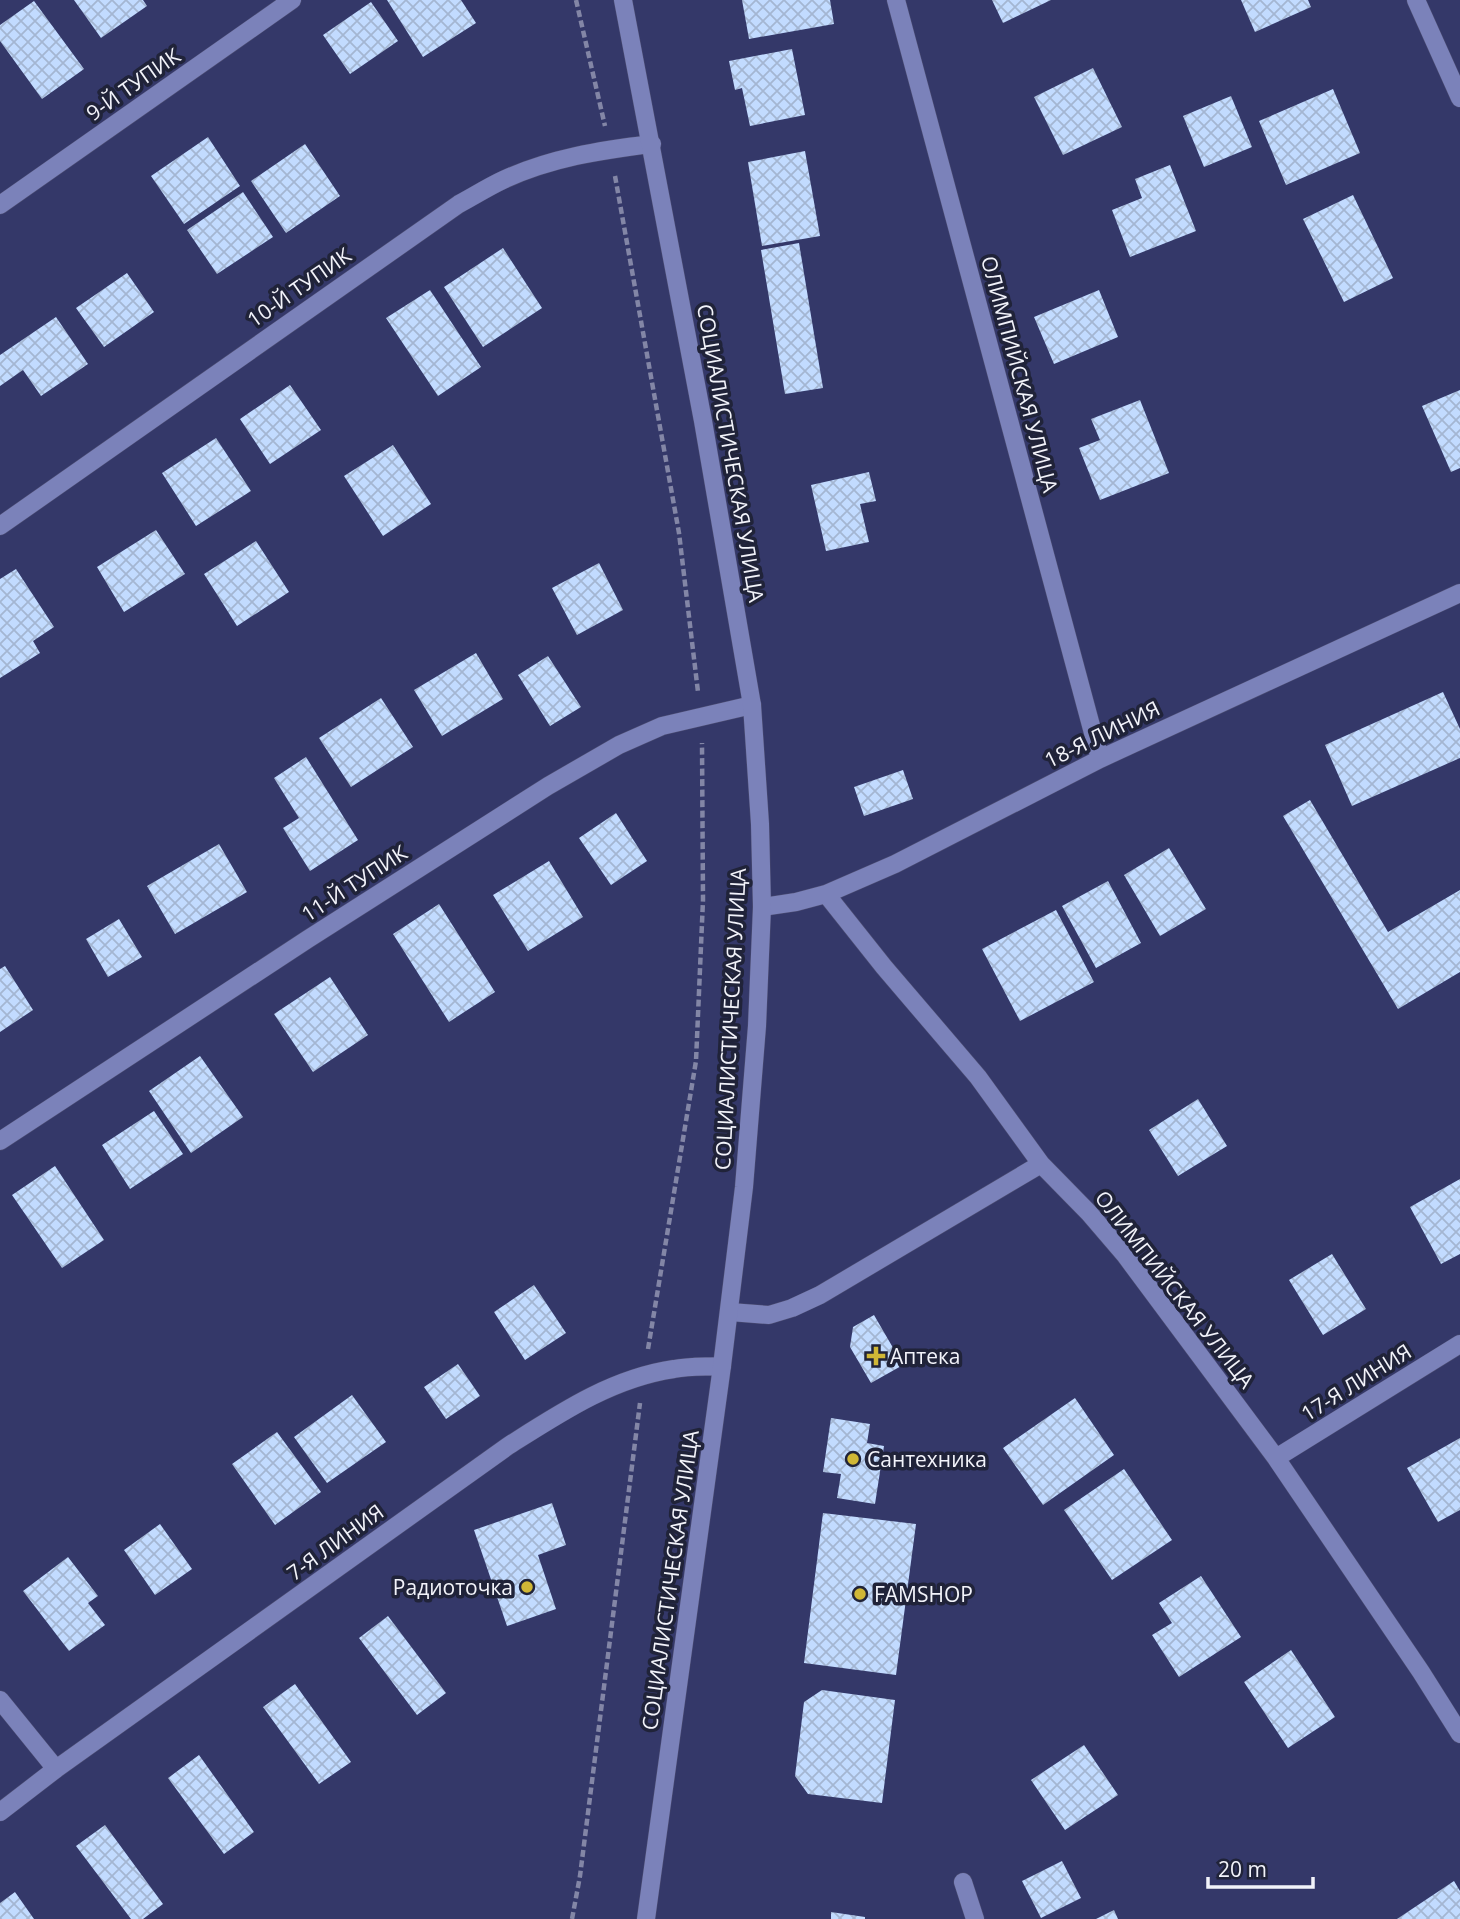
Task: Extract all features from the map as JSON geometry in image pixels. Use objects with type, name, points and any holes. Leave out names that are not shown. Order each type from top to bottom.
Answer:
[{"type":"street","name":"9-Й ТУПИК","points":[[0,205],[292,0]]},
{"type":"street","name":"СОЦИАЛИСТИЧЕСКАЯ УЛИЦА","points":[[623,0],[703,421],[752,705],[762,906],[757,1026],[744,1187],[730,1312],[646,1919]]},
{"type":"street","name":"ОЛИМПИЙСКАЯ УЛИЦА","points":[[897,0],[1100,759]]},
{"type":"street","points":[[1416,0],[1460,98]]},
{"type":"street","name":"10-Й ТУПИК","points":[[0,526],[459,204],[503,180],[542,165],[610,149],[652,144]]},
{"type":"street","name":"18-Я ЛИНИЯ","points":[[762,906],[796,902],[826,894],[895,864],[1100,759],[1460,593]]},
{"type":"street","name":"11-Й ТУПИК","points":[[0,1141],[548,786],[619,745],[662,726],[752,705]]},
{"type":"street","name":"ОЛИМПИЙСКАЯ УЛИЦА","points":[[826,894],[978,1077],[1041,1164],[1090,1213],[1125,1255],[1276,1458],[1460,1734]]},
{"type":"street","points":[[730,1312],[769,1315],[820,1295],[1041,1164]]},
{"type":"street","name":"17-Я ЛИНИЯ","points":[[1276,1458],[1460,1344]]},
{"type":"street","name":"7-Я ЛИНИЯ","points":[[0,1812],[56,1769],[508,1446],[576,1404],[644,1375],[675,1368],[722,1366]]},
{"type":"street","points":[[0,1700],[56,1769]]},
{"type":"street","points":[[963,1882],[975,1919]]},
{"type":"path","points":[[572,1919],[580,1876],[644,1375],[696,1061],[704,900],[701,717],[679,533],[610,149],[576,0]]},
{"type":"building","points":[[74,0],[143,0],[147,6],[101,38]]},
{"type":"building","points":[[387,0],[461,0],[476,23],[423,57]]},
{"type":"building","points":[[742,0],[830,0],[834,24],[749,39]]},
{"type":"building","points":[[992,0],[1051,0],[1003,23]]},
{"type":"building","points":[[1241,0],[1308,0],[1311,7],[1255,32]]},
{"type":"building","points":[[34,1],[84,69],[42,99],[0,41],[0,25]]},
{"type":"building","points":[[371,2],[398,41],[350,74],[323,35]]},
{"type":"building","points":[[792,49],[805,115],[750,126],[742,88],[735,90],[729,61]]},
{"type":"building","points":[[1093,68],[1122,127],[1063,155],[1034,97]]},
{"type":"building","points":[[1333,89],[1360,153],[1286,185],[1259,121]]},
{"type":"building","points":[[1231,96],[1252,147],[1204,167],[1183,116]]},
{"type":"building","points":[[208,137],[240,186],[184,224],[151,176]]},
{"type":"building","points":[[305,144],[340,196],[286,233],[251,181]]},
{"type":"building","points":[[805,151],[820,236],[762,246],[748,162]]},
{"type":"building","points":[[1170,165],[1196,231],[1130,257],[1112,210],[1142,198],[1135,179]]},
{"type":"building","points":[[243,192],[273,237],[217,274],[187,230]]},
{"type":"building","points":[[1353,195],[1393,278],[1344,302],[1303,219]]},
{"type":"building","points":[[799,243],[823,388],[785,394],[761,250]]},
{"type":"building","points":[[503,248],[542,308],[483,347],[444,287]]},
{"type":"building","points":[[127,273],[154,312],[104,347],[76,308]]},
{"type":"building","points":[[430,290],[481,367],[438,396],[386,318]]},
{"type":"building","points":[[1099,290],[1118,337],[1054,364],[1034,317]]},
{"type":"building","points":[[56,317],[88,364],[41,396],[23,370],[0,386],[0,355]]},
{"type":"building","points":[[290,385],[321,430],[270,464],[240,419]]},
{"type":"building","points":[[1460,390],[1460,468],[1451,472],[1422,406]]},
{"type":"building","points":[[1140,400],[1169,473],[1100,500],[1079,448],[1100,440],[1091,419]]},
{"type":"building","points":[[216,438],[251,491],[196,526],[162,473]]},
{"type":"building","points":[[393,445],[431,504],[383,536],[344,476]]},
{"type":"building","points":[[869,472],[876,501],[860,504],[869,542],[826,551],[811,485]]},
{"type":"building","points":[[156,530],[185,574],[124,612],[97,567]]},
{"type":"building","points":[[256,541],[289,592],[237,626],[204,574]]},
{"type":"building","points":[[599,563],[623,610],[577,635],[552,588]]},
{"type":"building","points":[[16,569],[54,627],[33,641],[40,653],[0,678],[0,579]]},
{"type":"building","points":[[476,653],[503,699],[442,736],[414,690]]},
{"type":"building","points":[[548,656],[581,707],[550,726],[518,675]]},
{"type":"building","points":[[1443,692],[1460,729],[1460,758],[1352,806],[1325,745]]},
{"type":"building","points":[[381,698],[413,747],[351,787],[319,738]]},
{"type":"building","points":[[306,757],[358,840],[310,871],[283,828],[299,818],[274,778]]},
{"type":"building","points":[[903,770],[913,799],[864,816],[854,787]]},
{"type":"building","points":[[1310,800],[1388,932],[1460,890],[1460,972],[1398,1009],[1283,816]]},
{"type":"building","points":[[616,813],[647,861],[611,885],[579,838]]},
{"type":"building","points":[[219,844],[247,892],[175,934],[147,886]]},
{"type":"building","points":[[1169,848],[1206,909],[1160,936],[1124,875]]},
{"type":"building","points":[[549,861],[583,917],[528,951],[493,895]]},
{"type":"building","points":[[1108,881],[1141,943],[1096,968],[1062,906]]},
{"type":"building","points":[[439,904],[495,992],[449,1022],[393,934]]},
{"type":"building","points":[[1056,910],[1094,982],[1020,1021],[982,949]]},
{"type":"building","points":[[119,919],[142,957],[108,977],[86,939]]},
{"type":"building","points":[[5,966],[33,1010],[0,1032],[0,969]]},
{"type":"building","points":[[330,977],[368,1035],[313,1072],[274,1014]]},
{"type":"building","points":[[200,1056],[243,1117],[191,1153],[149,1091]]},
{"type":"building","points":[[1198,1099],[1227,1146],[1178,1176],[1149,1130]]},
{"type":"building","points":[[154,1111],[183,1154],[130,1189],[102,1145]]},
{"type":"building","points":[[55,1166],[104,1240],[62,1268],[12,1195]]},
{"type":"building","points":[[1460,1179],[1460,1254],[1441,1264],[1410,1207]]},
{"type":"building","points":[[1332,1254],[1366,1309],[1323,1335],[1289,1280]]},
{"type":"building","points":[[534,1285],[566,1333],[525,1360],[494,1312]]},
{"type":"building","name":"Аптека","points":[[874,1315],[903,1365],[871,1383],[850,1347],[853,1327]]},
{"type":"building","points":[[458,1364],[480,1396],[446,1419],[424,1387]]},
{"type":"building","points":[[352,1395],[386,1442],[327,1483],[294,1437]]},
{"type":"building","points":[[1075,1398],[1114,1455],[1043,1505],[1003,1448]]},
{"type":"building","name":"Сантехника","points":[[831,1418],[870,1424],[867,1443],[884,1446],[875,1504],[837,1498],[841,1474],[823,1472]]},
{"type":"building","points":[[277,1432],[321,1492],[275,1525],[232,1464]]},
{"type":"building","points":[[1460,1438],[1460,1510],[1438,1522],[1407,1468]]},
{"type":"building","points":[[1124,1469],[1172,1540],[1112,1580],[1064,1510]]},
{"type":"building","points":[[552,1503],[566,1545],[538,1555],[556,1609],[507,1626],[474,1530]]},
{"type":"building","name":"FAMSHOP","points":[[823,1513],[916,1524],[896,1675],[804,1663]]},
{"type":"building","points":[[160,1524],[192,1569],[155,1595],[124,1550]]},
{"type":"building","points":[[68,1557],[98,1596],[88,1603],[105,1625],[69,1651],[23,1591]]},
{"type":"building","points":[[1201,1576],[1241,1637],[1179,1677],[1152,1635],[1172,1623],[1159,1603]]},
{"type":"building","points":[[388,1616],[446,1693],[417,1715],[359,1638]]},
{"type":"building","points":[[1291,1650],[1335,1717],[1288,1748],[1244,1682]]},
{"type":"building","points":[[295,1684],[351,1762],[319,1784],[263,1707]]},
{"type":"building","points":[[822,1690],[895,1700],[882,1803],[808,1794],[795,1776],[804,1702]]},
{"type":"building","points":[[1084,1745],[1118,1795],[1065,1830],[1031,1780]]},
{"type":"building","points":[[199,1755],[254,1832],[224,1854],[168,1778]]},
{"type":"building","points":[[105,1825],[163,1904],[143,1919],[131,1919],[76,1846]]},
{"type":"building","points":[[1062,1861],[1081,1898],[1041,1918],[1022,1881]]},
{"type":"building","points":[[1454,1881],[1460,1891],[1460,1919],[1397,1919]]},
{"type":"building","points":[[15,1892],[34,1919],[0,1919],[0,1903]]},
{"type":"building","points":[[1114,1910],[1118,1919],[1096,1919]]},
{"type":"building","points":[[831,1912],[865,1917],[865,1919],[831,1919]]},
{"type":"place","name":"Аптека","points":[[876,1356]]},
{"type":"place","name":"Сантехника","points":[[853,1459]]},
{"type":"place","name":"Радиоточка","points":[[527,1587]]},
{"type":"place","name":"FAMSHOP","points":[[860,1594]]}]
